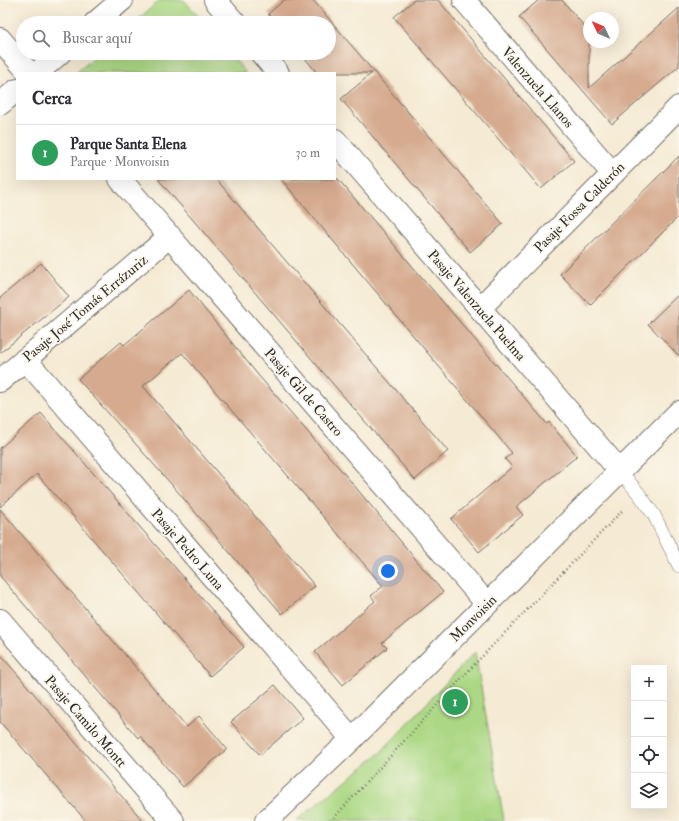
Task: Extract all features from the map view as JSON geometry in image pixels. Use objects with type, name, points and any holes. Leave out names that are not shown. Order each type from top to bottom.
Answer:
[{"type":"street","points":[[103,16],[122,0]]},
{"type":"street","points":[[215,0],[229,16]]},
{"type":"street","name":"Valenzuela Llanos","points":[[464,0],[613,174]]},
{"type":"street","points":[[0,39],[16,58]]},
{"type":"street","points":[[18,60],[28,72]]},
{"type":"street","points":[[38,72],[52,60]]},
{"type":"street","points":[[267,60],[277,72]]},
{"type":"street","points":[[0,104],[16,91]]},
{"type":"street","name":"Pasaje Fossa Calderón","points":[[480,308],[679,107]]},
{"type":"street","name":"Pasaje Valenzuela Puelma","points":[[336,141],[620,471]]},
{"type":"street","name":"Pasaje Gil de Castro","points":[[121,180],[487,604]]},
{"type":"street","name":"Pasaje José Tomás Errázuriz","points":[[0,381],[170,236]]},
{"type":"street","name":"Pasaje Pedro Luna","points":[[25,359],[352,739]]},
{"type":"street","name":"Monvoisin","points":[[266,821],[352,739],[679,412]]},
{"type":"street","name":"Pasaje Camilo Montt","points":[[0,620],[173,821]]},
{"type":"lane","points":[[620,471],[654,515],[679,566]]},
{"type":"path","points":[[331,821],[471,668],[639,494]]},
{"type":"green space","points":[[160,0],[184,0],[198,16],[142,16]]},
{"type":"green space","points":[[91,60],[235,60],[245,72],[77,72]]},
{"type":"green space","points":[[475,652],[504,821],[296,821],[380,753]]},
{"type":"building","points":[[284,0],[313,0],[327,16],[270,16],[268,14]]},
{"type":"building","points":[[414,0],[438,0],[574,161],[541,189],[394,17]]},
{"type":"building","points":[[539,0],[562,0],[583,25],[583,48],[589,48],[589,88],[679,8],[679,66],[612,124],[519,17]]},
{"type":"building","points":[[336,27],[503,224],[470,252],[341,99],[372,73],[316,72],[307,60],[336,60]]},
{"type":"building","points":[[679,156],[679,216],[590,305],[560,274]]},
{"type":"building","points":[[338,179],[547,424],[549,422],[577,456],[516,507],[523,515],[479,552],[451,519],[512,467],[505,459],[512,453],[282,180]]},
{"type":"building","points":[[159,180],[217,180],[448,451],[415,480]]},
{"type":"building","points":[[41,263],[69,297],[0,353],[0,298]]},
{"type":"building","points":[[189,290],[258,375],[347,477],[443,592],[382,643],[387,648],[343,685],[315,652],[375,601],[371,596],[383,586],[182,353],[143,386],[315,586],[282,614],[172,485],[78,379],[121,342],[124,345]]},
{"type":"building","points":[[679,294],[679,356],[648,324]]},
{"type":"building","points":[[41,413],[244,647],[210,676],[37,474],[0,507],[0,448]]},
{"type":"building","points":[[0,509],[187,727],[199,716],[227,749],[183,787],[140,736],[138,738],[0,576]]},
{"type":"building","points":[[0,654],[143,821],[86,821],[0,722]]},
{"type":"building","points":[[275,685],[303,718],[260,755],[231,722]]},
{"type":"place","name":"Parque Santa Elena","points":[[455,702]]}]
